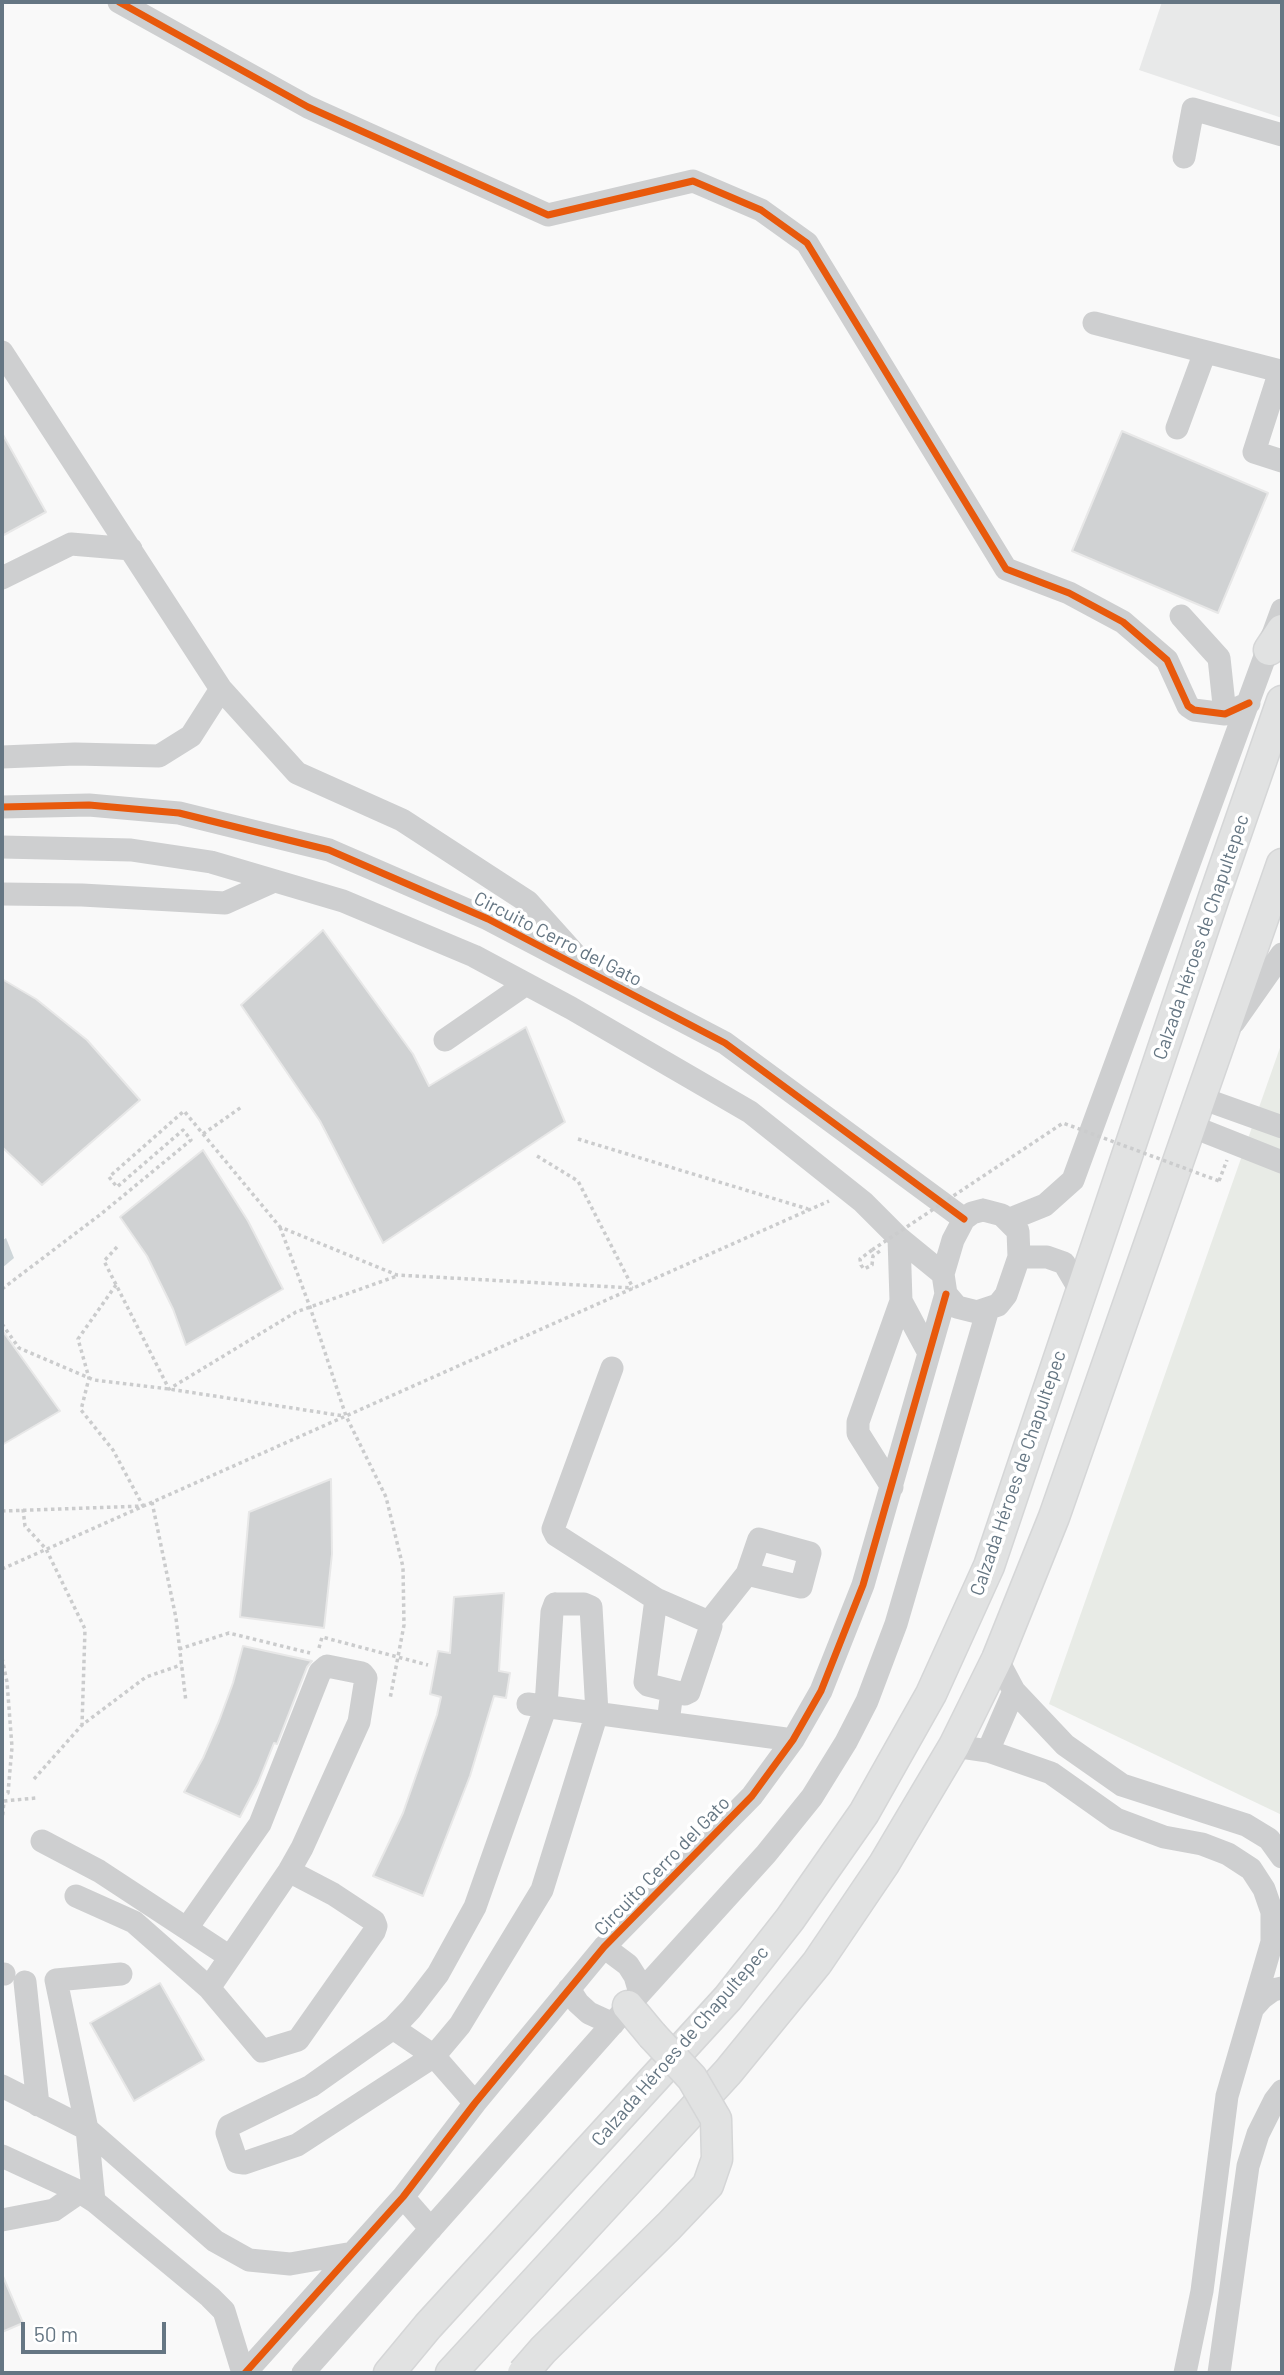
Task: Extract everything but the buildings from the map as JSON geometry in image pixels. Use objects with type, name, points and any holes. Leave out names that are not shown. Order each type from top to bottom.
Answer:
[{"type":"main road","name":"Calzada Héroes de Chapultepec","points":[[389,2373],[428,2326],[728,1997],[790,1919],[864,1813],[931,1694],[989,1566],[1282,701]]},
{"type":"main road","points":[[452,2373],[728,2072],[817,1963],[884,1864],[954,1746],[997,1659],[1054,1517],[1282,864]]},
{"type":"main road","points":[[523,2373],[708,2185],[717,2159],[716,2119],[692,2078],[627,2007]]},
{"type":"main road","points":[[368,2373],[438,2296],[494,2254]]},
{"type":"street","points":[[119,2],[308,107],[548,215],[693,181],[761,211],[807,243],[1006,569],[1069,593],[1123,622],[1167,660],[1188,706],[1194,710],[1225,714],[1249,703]]},
{"type":"street","points":[[1184,157],[1193,109],[1282,135]]},
{"type":"street","points":[[1094,323],[1280,371],[1254,452],[1282,461]]},
{"type":"street","points":[[2,352],[222,689],[297,774],[402,820],[528,902],[593,973]]},
{"type":"street","points":[[1177,428],[1205,352]]},
{"type":"street","points":[[2,578],[71,544],[131,550]]},
{"type":"street","points":[[1008,1220],[1045,1205],[1073,1180],[1249,703],[1276,640],[1282,610]]},
{"type":"street","points":[[1181,616],[1219,658],[1225,714]]},
{"type":"street","points":[[2,757],[75,754],[159,756],[191,736],[222,689]]},
{"type":"street","name":"Circuito Cerro del Gato","points":[[2,807],[89,806],[179,813],[329,850],[488,919],[724,1043],[964,1219]]},
{"type":"street","points":[[2,847],[131,850],[211,862],[343,901],[474,956],[571,1008],[750,1112],[850,1192],[899,1238],[945,1284],[957,1307],[977,1312],[998,1306],[1006,1296],[1019,1257],[1018,1231],[1008,1220],[993,1211],[972,1213],[964,1219],[953,1240],[945,1284]]},
{"type":"street","points":[[2,894],[82,895],[225,903],[274,881]]},
{"type":"street","points":[[1220,1042],[1282,954]]},
{"type":"street","points":[[445,1040],[526,984]]},
{"type":"street","points":[[1201,1098],[1282,1127]]},
{"type":"street","points":[[1191,1126],[1282,1162]]},
{"type":"street","points":[[892,1487],[858,1433],[859,1422],[901,1301],[899,1238]]},
{"type":"street","points":[[1019,1257],[1047,1256],[1064,1263],[1081,1292]]},
{"type":"street","name":"Circuito Cerro del Gato","points":[[244,2373],[403,2197],[475,2103],[604,1947],[752,1796],[793,1740],[821,1691],[863,1585],[929,1353],[945,1284]]},
{"type":"street","points":[[901,1301],[929,1353]]},
{"type":"street","points":[[303,2373],[766,1854],[811,1797],[846,1742],[867,1701],[896,1624],[988,1309]]},
{"type":"street","points":[[612,1368],[553,1529],[556,1535],[656,1599],[709,1622]]},
{"type":"street","points":[[709,1622],[747,1574]]},
{"type":"street","points":[[656,1599],[645,1682],[648,1685],[685,1694],[689,1692],[711,1626],[709,1622]]},
{"type":"street","points":[[555,1604],[584,1604],[591,1607],[597,1713],[542,1890],[460,2025],[434,2056],[297,2145],[244,2164],[237,2162],[227,2133],[229,2126],[311,2086],[393,2028],[438,1974],[475,1907],[537,1705],[555,1604]]},
{"type":"street","points":[[997,1659],[1014,1691],[1065,1745],[1122,1785],[1247,1825],[1269,1839],[1282,1857]]},
{"type":"street","points":[[187,1928],[260,1824],[320,1672],[327,1666],[362,1673],[366,1678],[359,1723],[302,1848],[209,1988]]},
{"type":"street","points":[[668,1723],[672,1691]]},
{"type":"street","points":[[988,1751],[1014,1691]]},
{"type":"street","points":[[537,1705],[793,1740]]},
{"type":"street","points":[[1051,1773],[1065,1745]]},
{"type":"street","points":[[954,1746],[988,1751],[1051,1773],[1116,1819],[1164,1837],[1202,1844],[1228,1854],[1251,1868],[1264,1889],[1272,1912],[1272,1942],[1227,2096],[1202,2291],[1185,2373]]},
{"type":"street","points":[[42,1840],[99,1871],[230,1956]]},
{"type":"street","points":[[76,1896],[134,1922],[209,1988],[262,2051],[298,2040],[374,1933],[376,1926],[374,1921],[333,1894],[289,1871]]},
{"type":"street","points":[[604,1947],[628,1965],[635,1976],[627,2007]]},
{"type":"street","points":[[87,2196],[87,2129],[55,1980],[121,1974]]},
{"type":"street","points":[[26,1982],[38,2105]]},
{"type":"street","points":[[1253,2008],[1273,1990],[1282,1988]]},
{"type":"street","points":[[569,1989],[578,2004],[589,2013],[627,2007]]},
{"type":"street","points":[[393,2028],[434,2056],[475,2103]]},
{"type":"street","points":[[2,2086],[87,2129],[215,2241],[249,2260],[290,2264],[353,2253]]},
{"type":"street","points":[[1219,2373],[1248,2166],[1258,2134],[1282,2091]]},
{"type":"street","points":[[2,2156],[87,2196],[210,2297],[223,2311],[244,2373]]},
{"type":"street","points":[[2,2221],[54,2210],[87,2196]]},
{"type":"street","points":[[403,2197],[431,2229]]},
{"type":"path","points":[[203,1134],[243,1106]]},
{"type":"path","points":[[2,1289],[101,1214],[191,1140],[183,1130],[117,1187],[109,1177],[184,1111],[280,1227],[346,1416],[386,1497],[403,1567],[404,1625],[390,1699]]},
{"type":"path","points":[[872,1253],[872,1265],[867,1269],[862,1267],[860,1259],[1063,1123],[1219,1181],[1227,1159]]},
{"type":"path","points":[[578,1139],[810,1210]]},
{"type":"path","points":[[537,1156],[578,1181],[634,1288]]},
{"type":"path","points":[[2,1569],[850,1192]]},
{"type":"path","points":[[280,1227],[397,1275],[634,1288]]},
{"type":"path","points":[[117,1247],[104,1261],[169,1389]]},
{"type":"path","points":[[169,1389],[296,1312],[397,1275]]},
{"type":"path","points":[[117,1285],[78,1339],[89,1378],[80,1410],[113,1450],[143,1506]]},
{"type":"path","points":[[2,1324],[19,1348],[89,1378],[346,1416]]},
{"type":"path","points":[[152,1502],[169,1583],[186,1702]]},
{"type":"path","points":[[2,1511],[143,1506]]},
{"type":"path","points":[[23,1509],[25,1526],[46,1549],[85,1629],[82,1725]]},
{"type":"path","points":[[179,1649],[229,1633],[317,1655],[322,1637],[428,1665]]},
{"type":"path","points":[[2,1658],[7,1682],[12,1747],[8,1793],[2,1794]]},
{"type":"path","points":[[34,1779],[82,1725],[146,1677],[181,1665]]},
{"type":"path","points":[[2,1822],[4,1801],[36,1798]]},
{"type":"shaded area","points":[[1162,2],[1282,2],[1282,118],[1139,70]]},
{"type":"shaded area","points":[[1282,1042],[1282,1815],[1049,1704]]},
{"type":"shaded area","points":[[6,1238],[14,1258],[2,1268],[2,1241]]},
{"type":"cycle path","points":[[119,2],[308,107],[548,215],[693,181],[761,210],[807,243],[1006,569],[1069,593],[1123,622],[1167,660],[1188,706],[1194,710],[1225,714],[1249,703]]},
{"type":"cycle path","points":[[2,807],[89,805],[179,813],[329,850],[488,919],[725,1043],[964,1219]]},
{"type":"cycle path","points":[[245,2373],[403,2197],[475,2103],[604,1947],[752,1796],[793,1740],[821,1691],[863,1585],[946,1294]]}]
